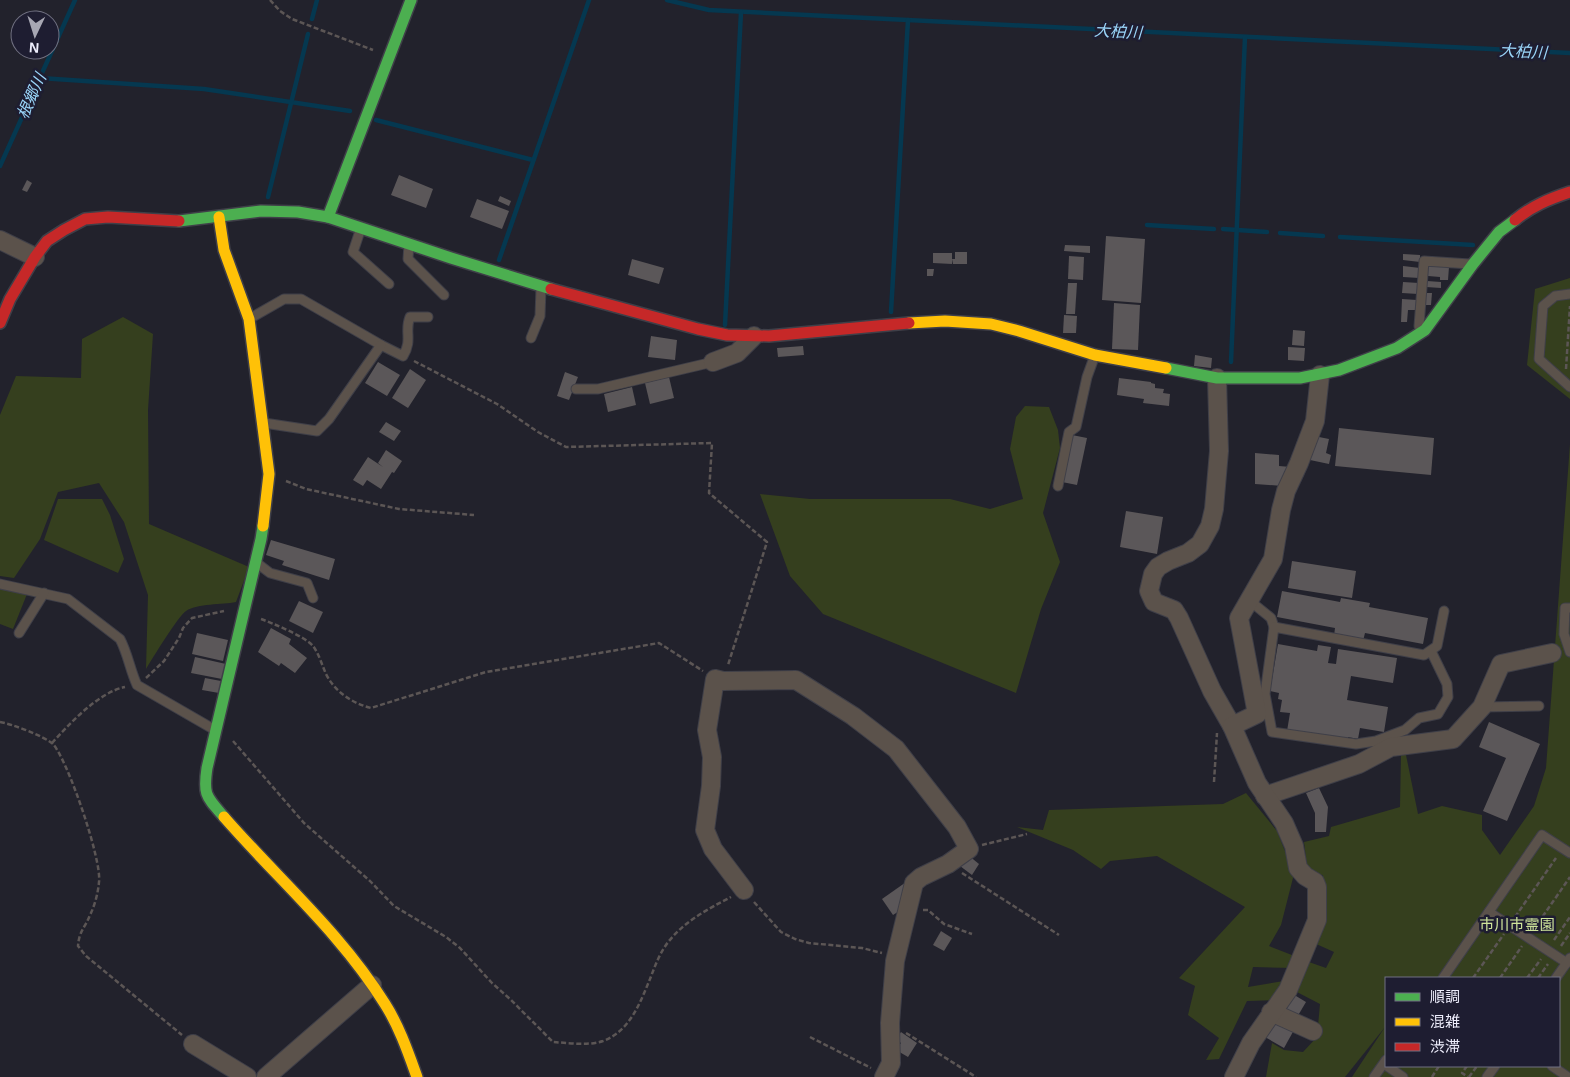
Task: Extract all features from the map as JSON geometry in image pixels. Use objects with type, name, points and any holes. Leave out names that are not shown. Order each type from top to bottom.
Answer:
[{"type":"street","points":[[328,217],[411,0]]},
{"type":"street","points":[[0,322],[10,299],[35,257],[47,241],[85,219],[108,217],[177,221],[261,211],[298,212],[328,217],[361,227],[541,286],[698,329],[727,335],[754,336],[945,321],[991,324],[1095,355],[1216,378],[1300,378],[1320,375],[1397,348],[1426,330],[1473,264],[1499,232],[1535,206],[1570,192]]},
{"type":"street","points":[[218,217],[224,250],[249,319],[268,474],[261,539],[242,613],[204,788],[210,801],[244,840],[305,902],[354,958],[386,1005],[403,1039],[417,1077]]},
{"type":"street","points":[[0,240],[35,257]]},
{"type":"street","points":[[713,362],[737,353],[754,336]]},
{"type":"street","points":[[1225,729],[1257,714],[1239,618],[1274,559],[1281,510],[1286,491],[1315,421],[1320,375]]},
{"type":"street","points":[[1216,378],[1219,451],[1214,509],[1210,526],[1200,544],[1188,553],[1158,567],[1149,591],[1154,602],[1174,610],[1179,618],[1212,691],[1225,729],[1265,796],[1284,823],[1294,846],[1298,868],[1304,876],[1315,882],[1317,887],[1317,920],[1288,990],[1250,1043],[1234,1077]]},
{"type":"street","points":[[1265,796],[1360,764],[1390,748],[1453,739],[1482,707],[1501,664],[1552,653]]},
{"type":"street","points":[[744,890],[713,849],[704,830],[711,786],[712,757],[707,730],[719,680],[796,680],[853,716],[896,750],[958,827],[969,848],[948,864],[914,882],[895,961],[890,1022],[891,1063],[885,1076]]},
{"type":"street","points":[[266,1077],[372,985]]},
{"type":"street","points":[[1271,1012],[1313,1031]]},
{"type":"street","points":[[193,1044],[247,1077]]},
{"type":"lane","points":[[361,227],[353,252],[389,284]]},
{"type":"lane","points":[[409,244],[408,259],[444,295]]},
{"type":"lane","points":[[1426,330],[1419,326],[1424,260],[1473,264]]},
{"type":"lane","points":[[531,338],[540,316],[541,286]]},
{"type":"lane","points":[[1568,385],[1539,358],[1543,306],[1555,296],[1570,294]]},
{"type":"lane","points":[[249,319],[284,299],[301,299],[380,345],[404,356],[409,346],[408,321],[410,317],[428,317]]},
{"type":"lane","points":[[262,423],[316,431],[329,419],[380,345]]},
{"type":"lane","points":[[1058,486],[1069,432],[1076,427],[1087,377],[1095,355]]},
{"type":"lane","points":[[576,388],[598,389],[713,362]]},
{"type":"lane","points":[[255,562],[270,573],[307,583],[313,598]]},
{"type":"lane","points":[[0,584],[68,599],[120,639],[125,648],[137,685],[217,726]]},
{"type":"lane","points":[[19,633],[44,593]]},
{"type":"lane","points":[[1250,601],[1271,618],[1274,627],[1265,694],[1272,732]]},
{"type":"lane","points":[[1570,608],[1566,608],[1564,634],[1570,652]]},
{"type":"lane","points":[[1274,627],[1424,656],[1437,646],[1444,611]]},
{"type":"lane","points":[[1257,714],[1272,732],[1356,744],[1376,741],[1405,730],[1419,718],[1438,714],[1448,697],[1447,684],[1431,651]]},
{"type":"lane","points":[[1482,707],[1538,706]]},
{"type":"lane","points":[[1444,977],[1542,835],[1566,851]]},
{"type":"lane","points":[[1489,912],[1568,960],[1557,977]]},
{"type":"lane","points":[[1374,1077],[1385,1065]]},
{"type":"lane","points":[[1390,1067],[1404,1077]]},
{"type":"lane","points":[[1553,1067],[1568,1077]]},
{"type":"path","points":[[270,0],[280,11],[292,19],[389,57]]},
{"type":"path","points":[[1568,385],[1570,306]]},
{"type":"path","points":[[52,743],[93,704],[118,688],[137,685],[156,670],[179,638],[183,628],[192,618],[223,610],[242,613],[264,620],[307,640],[313,646],[326,675],[336,689],[356,704],[371,708],[383,706],[486,672],[659,643],[719,680],[768,542],[709,493],[712,443],[566,447],[538,432],[497,404],[404,356]]},
{"type":"path","points":[[268,474],[306,489],[390,507],[474,515]]},
{"type":"path","points":[[0,722],[30,731],[52,743],[64,761],[79,802],[93,845],[100,879],[96,900],[90,916],[78,936],[78,946],[86,956],[193,1044]]},
{"type":"path","points":[[217,726],[304,824],[370,881],[394,906],[446,937],[460,948],[492,983],[554,1042],[583,1043],[603,1041],[621,1031],[631,1020],[642,1000],[659,957],[668,941],[700,913],[744,890],[756,906],[781,932],[795,939],[809,943],[862,948],[883,953],[895,961]]},
{"type":"path","points":[[1214,782],[1225,729]]},
{"type":"path","points":[[969,848],[1026,834]]},
{"type":"path","points":[[1474,977],[1566,851]]},
{"type":"path","points":[[948,864],[1058,934]]},
{"type":"path","points":[[909,909],[928,910],[944,924],[972,934]]},
{"type":"path","points":[[1557,951],[1570,933]]},
{"type":"path","points":[[1539,977],[1552,959]]},
{"type":"path","points":[[890,1022],[976,1077]]},
{"type":"path","points":[[810,1037],[885,1076]]},
{"type":"path","points":[[1466,1067],[1462,1073],[1468,1077],[1476,1067]]},
{"type":"green space","points":[[1570,278],[1570,399],[1527,365],[1535,289]]},
{"type":"green space","points":[[123,317],[153,334],[148,410],[149,524],[249,567],[236,602],[203,605],[186,611],[172,628],[146,669],[148,595],[124,522],[99,483],[58,492],[40,539],[14,578],[0,576],[0,415],[16,376],[81,378],[82,339]]},
{"type":"green space","points":[[1025,406],[1049,407],[1058,430],[1060,448],[1043,513],[1060,562],[1041,609],[1016,693],[823,614],[790,576],[760,494],[810,499],[950,499],[990,509],[1023,499],[1010,449],[1016,417]]},
{"type":"green space","name":"市川市霊園","points":[[1570,444],[1570,1077],[1352,1077],[1385,1027],[1345,1077],[1266,1077],[1272,1043],[1284,1050],[1303,1052],[1317,1037],[1320,1004],[1293,990],[1306,961],[1326,968],[1334,952],[1314,943],[1323,927],[1323,875],[1308,874],[1304,842],[1329,836],[1331,827],[1400,807],[1401,755],[1406,755],[1418,814],[1442,806],[1482,815],[1482,830],[1500,855],[1534,806],[1546,768]]},
{"type":"green space","points":[[58,499],[102,499],[110,515],[124,559],[118,573],[44,540]]},
{"type":"green space","points":[[0,588],[27,594],[13,629],[0,624]]},
{"type":"green space","points":[[1246,793],[1277,831],[1294,874],[1281,925],[1269,946],[1297,957],[1293,968],[1253,967],[1248,987],[1284,981],[1276,1000],[1247,1001],[1219,1059],[1206,1060],[1219,1038],[1188,1015],[1195,986],[1179,978],[1245,907],[1157,856],[1110,861],[1101,869],[1073,850],[1017,827],[1043,830],[1049,810],[1223,804]]},
{"type":"building","points":[[399,175],[433,189],[426,208],[391,195]]},
{"type":"building","points":[[27,180],[32,183],[27,192],[22,190]]},
{"type":"building","points":[[500,196],[511,201],[509,206],[498,201]]},
{"type":"building","points":[[477,199],[509,211],[502,229],[470,217]]},
{"type":"building","points":[[1106,236],[1145,239],[1141,303],[1102,300]]},
{"type":"building","points":[[1065,245],[1090,246],[1090,253],[1064,251]]},
{"type":"building","points":[[955,252],[967,252],[967,264],[953,264],[952,259],[955,259]]},
{"type":"building","points":[[933,253],[952,253],[952,264],[933,263]]},
{"type":"building","points":[[1403,254],[1420,255],[1420,262],[1403,260]]},
{"type":"building","points":[[1069,256],[1084,257],[1083,280],[1068,279]]},
{"type":"building","points":[[632,259],[664,268],[659,284],[628,275]]},
{"type":"building","points":[[1428,265],[1449,267],[1448,280],[1440,280],[1440,277],[1428,276]]},
{"type":"building","points":[[1403,266],[1420,268],[1419,278],[1403,277]]},
{"type":"building","points":[[927,269],[934,269],[933,276],[927,276]]},
{"type":"building","points":[[1427,281],[1441,282],[1441,288],[1426,287]]},
{"type":"building","points":[[1403,282],[1419,283],[1418,294],[1402,293]]},
{"type":"building","points":[[1068,283],[1077,283],[1075,314],[1066,314]]},
{"type":"building","points":[[1426,293],[1432,293],[1431,305],[1425,305]]},
{"type":"building","points":[[1402,299],[1417,300],[1416,310],[1408,310],[1407,322],[1401,322]]},
{"type":"building","points":[[1114,303],[1140,305],[1138,350],[1112,349]]},
{"type":"building","points":[[1064,315],[1077,316],[1076,333],[1063,333]]},
{"type":"building","points":[[1293,330],[1305,331],[1304,346],[1292,345]]},
{"type":"building","points":[[651,336],[677,340],[675,360],[648,357]]},
{"type":"building","points":[[803,346],[804,355],[778,357],[777,348]]},
{"type":"building","points":[[1288,347],[1305,348],[1304,361],[1288,360]]},
{"type":"building","points":[[1195,355],[1212,358],[1211,368],[1194,366]]},
{"type":"building","points":[[378,362],[400,375],[387,396],[365,383]]},
{"type":"building","points":[[410,369],[426,380],[408,408],[392,398]]},
{"type":"building","points":[[565,372],[578,377],[569,400],[557,396]]},
{"type":"building","points":[[669,377],[674,398],[650,404],[645,383]]},
{"type":"building","points":[[1119,378],[1151,382],[1155,384],[1155,388],[1164,389],[1163,393],[1170,394],[1169,406],[1143,403],[1144,399],[1117,395]]},
{"type":"building","points":[[632,387],[636,405],[608,412],[604,394]]},
{"type":"building","points":[[386,422],[401,431],[394,441],[379,432]]},
{"type":"building","points":[[1339,428],[1434,438],[1431,475],[1335,466]]},
{"type":"building","points":[[1072,435],[1087,438],[1077,485],[1062,482]]},
{"type":"building","points":[[1314,436],[1329,439],[1326,453],[1331,455],[1329,464],[1310,460]]},
{"type":"building","points":[[386,450],[402,461],[381,489],[367,480],[363,486],[353,480],[368,457],[383,467],[378,463]]},
{"type":"building","points":[[1255,453],[1279,455],[1279,466],[1291,467],[1283,486],[1255,484]]},
{"type":"building","points":[[1126,511],[1163,517],[1157,554],[1120,547]]},
{"type":"building","points":[[271,540],[335,559],[329,580],[282,565],[284,561],[266,555]]},
{"type":"building","points":[[1292,561],[1356,571],[1352,598],[1288,588]]},
{"type":"building","points":[[1282,591],[1340,602],[1341,598],[1370,603],[1369,607],[1428,618],[1423,644],[1365,633],[1363,641],[1334,636],[1335,628],[1277,617]]},
{"type":"building","points":[[299,601],[323,612],[313,633],[289,621]]},
{"type":"building","points":[[271,628],[291,639],[289,644],[307,658],[295,673],[281,663],[279,666],[258,652]]},
{"type":"building","points":[[197,633],[228,640],[223,661],[192,654]]},
{"type":"building","points":[[1278,644],[1317,651],[1318,645],[1331,647],[1328,663],[1336,664],[1338,649],[1397,658],[1393,683],[1351,676],[1347,700],[1388,707],[1384,732],[1360,728],[1358,739],[1348,737],[1348,741],[1287,731],[1290,713],[1280,712],[1282,700],[1278,699],[1279,693],[1270,691]]},
{"type":"building","points":[[195,657],[226,664],[222,679],[191,673]]},
{"type":"building","points":[[205,678],[221,681],[219,693],[202,690]]},
{"type":"building","points":[[1489,722],[1540,744],[1507,821],[1483,811],[1506,758],[1479,747]]},
{"type":"building","points":[[1319,788],[1328,807],[1326,832],[1315,832],[1315,813],[1306,793]]},
{"type":"building","points":[[968,855],[979,864],[972,875],[960,866]]},
{"type":"building","points":[[909,880],[904,908],[893,915],[882,899]]},
{"type":"building","points":[[941,931],[952,938],[944,951],[933,945]]},
{"type":"building","points":[[1291,993],[1306,1002],[1296,1019],[1280,1011]]},
{"type":"building","points":[[1274,1019],[1294,1030],[1284,1048],[1265,1037]]},
{"type":"building","points":[[901,1032],[917,1043],[908,1057],[896,1050],[901,1043],[896,1039]]},
{"type":"waterway","name":"根郷川","points":[[0,166],[75,0]]},
{"type":"waterway","points":[[312,19],[317,0]]},
{"type":"waterway","points":[[499,260],[589,0]]},
{"type":"waterway","name":"大柏川","points":[[667,0],[709,10],[1570,53]]},
{"type":"waterway","points":[[725,325],[741,12]]},
{"type":"waterway","points":[[891,312],[908,20]]},
{"type":"waterway","points":[[268,197],[308,34]]},
{"type":"waterway","points":[[1231,362],[1245,37]]},
{"type":"waterway","points":[[40,78],[204,89],[350,111]]},
{"type":"waterway","points":[[376,120],[533,160]]},
{"type":"waterway","points":[[1147,225],[1214,229]]},
{"type":"waterway","points":[[1223,229],[1267,232]]},
{"type":"waterway","points":[[1280,233],[1323,236]]},
{"type":"waterway","points":[[1340,237],[1473,245]]},
{"type":"traffic: fast","points":[[328,217],[411,0]]},
{"type":"traffic: fast","points":[[179,221],[261,211],[298,212],[328,217],[551,289]]},
{"type":"traffic: fast","points":[[1166,368],[1217,378],[1300,378],[1339,370],[1397,348],[1425,330],[1499,232],[1515,220]]},
{"type":"traffic: fast","points":[[224,817],[207,795],[205,784],[207,768],[263,526]]},
{"type":"traffic: slow","points":[[219,217],[224,250],[249,319],[269,474],[263,526]]},
{"type":"traffic: slow","points":[[909,323],[945,321],[991,324],[1095,355],[1166,368]]},
{"type":"traffic: slow","points":[[224,817],[329,930],[368,978],[395,1021],[417,1077]]},
{"type":"traffic: jam","points":[[1515,220],[1541,203],[1570,192]]},
{"type":"traffic: jam","points":[[0,323],[10,299],[35,257],[47,241],[64,230],[85,219],[108,217],[179,221]]},
{"type":"traffic: jam","points":[[551,289],[698,329],[727,335],[769,336],[909,323]]}]
